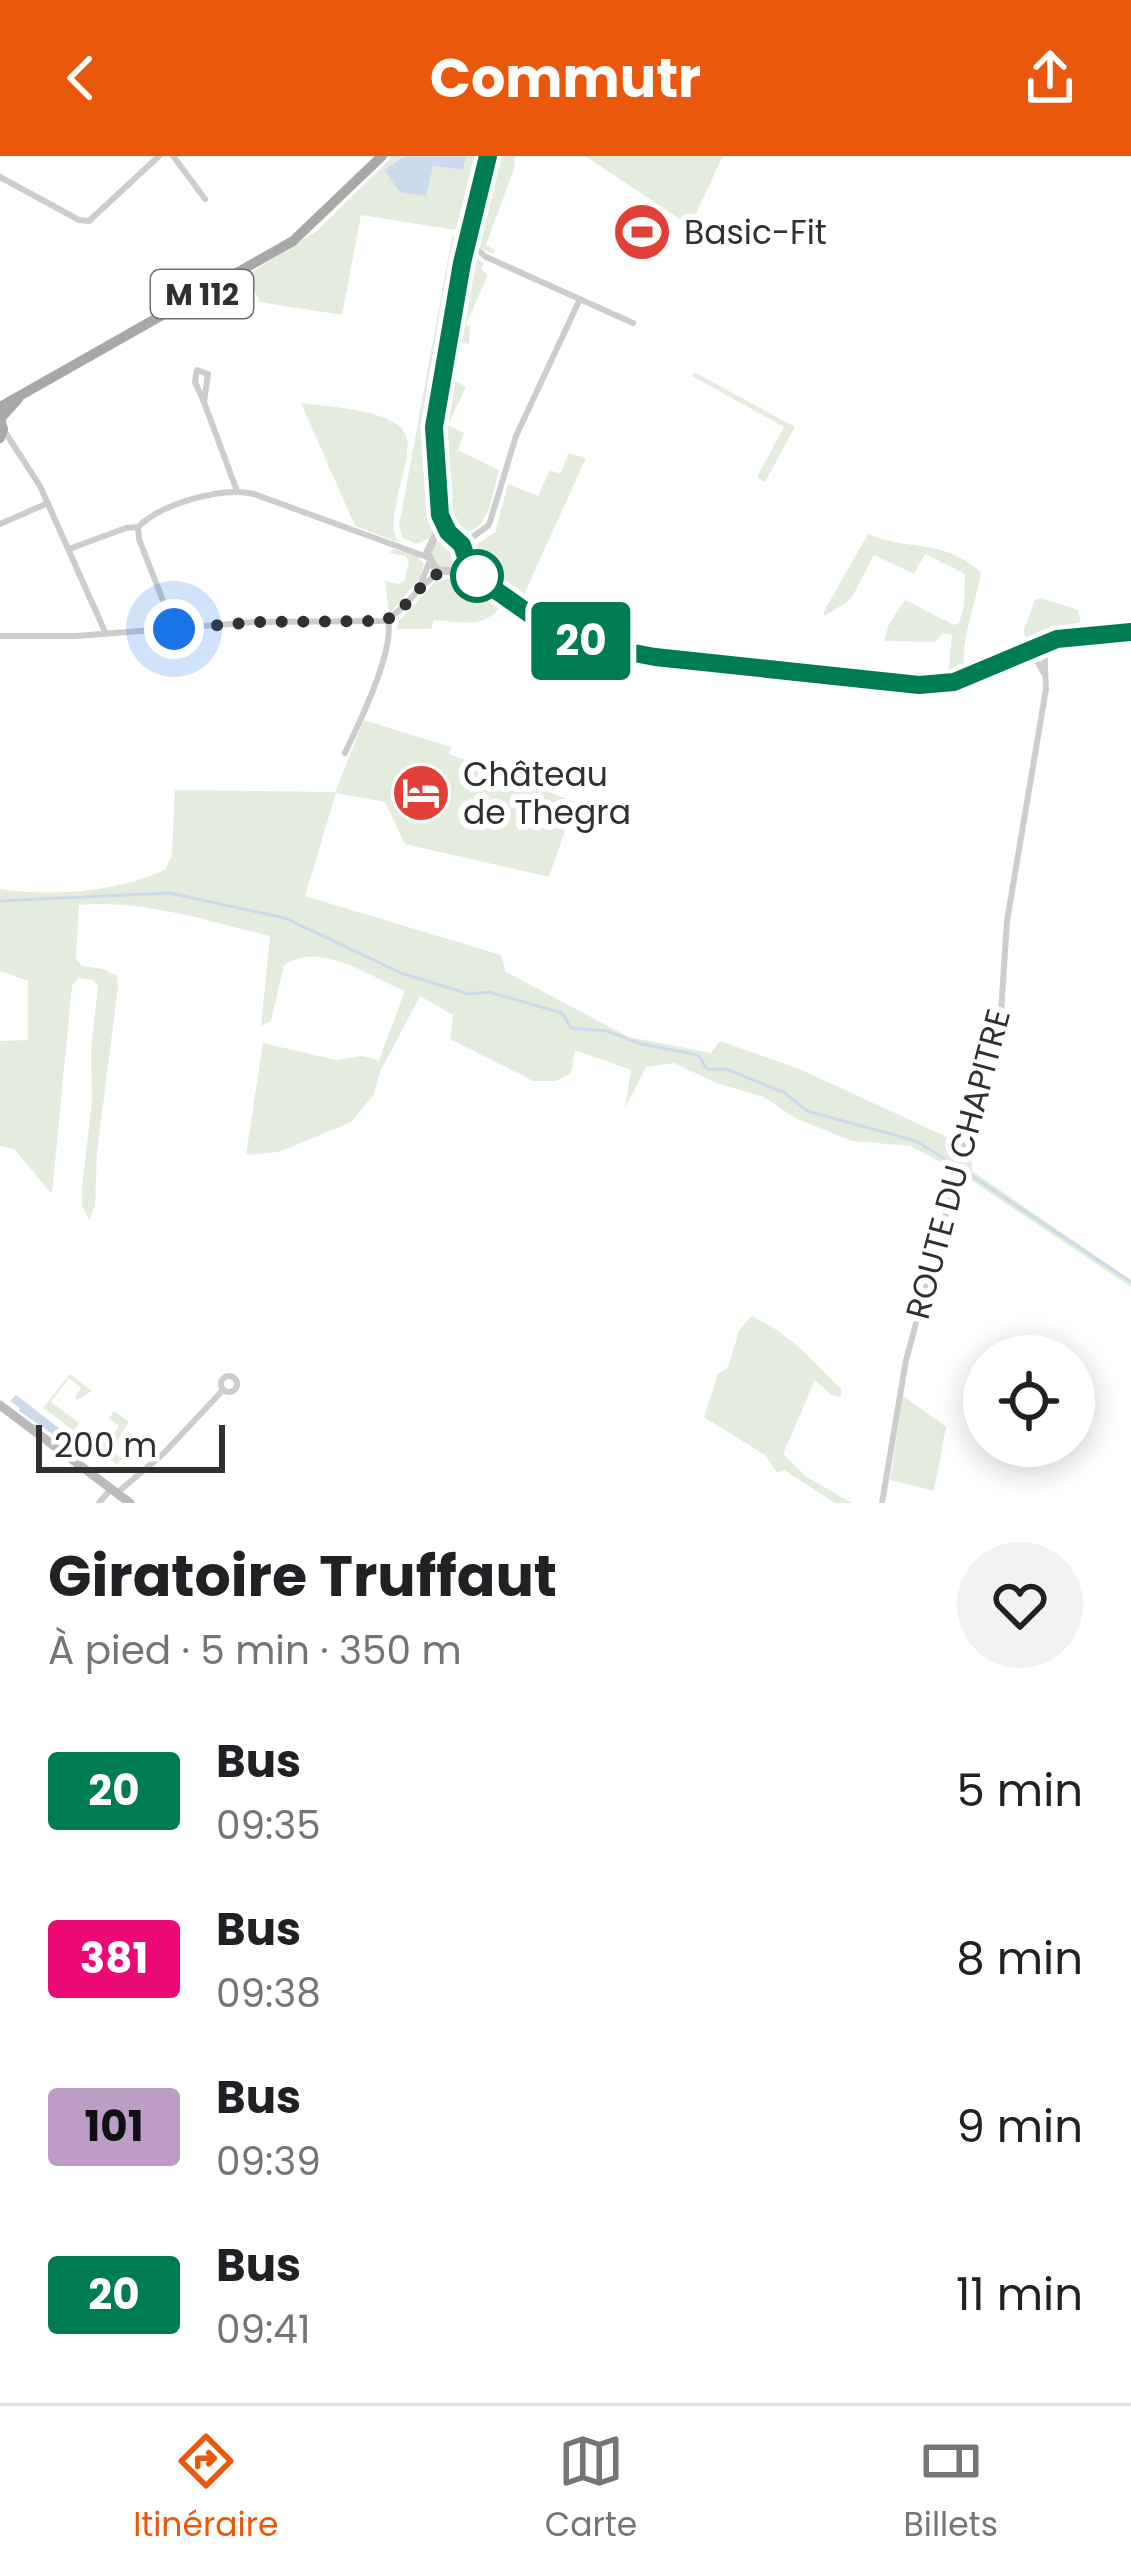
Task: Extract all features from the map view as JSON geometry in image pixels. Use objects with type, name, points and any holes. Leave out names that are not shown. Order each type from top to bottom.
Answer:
[{"type":"main road","name":"M 112","points":[[0,407],[293,241],[385,156]]},
{"type":"main road","name":"M 112","points":[[1,429],[24,392]]},
{"type":"main road","points":[[0,1406],[130,1503]]},
{"type":"street","points":[[0,177],[89,221],[159,156]]},
{"type":"street","points":[[173,156],[205,199]]},
{"type":"street","points":[[419,586],[440,515],[434,427],[467,241],[489,158]]},
{"type":"street","points":[[467,241],[495,261],[633,323]]},
{"type":"street","points":[[454,570],[463,551],[489,525],[516,436],[580,299]]},
{"type":"street","points":[[204,401],[237,491]]},
{"type":"street","points":[[1,429],[48,503],[106,634]]},
{"type":"street","points":[[138,527],[203,496],[237,491],[407,548],[441,572]]},
{"type":"street","points":[[0,524],[48,503]]},
{"type":"street","points":[[440,515],[480,579]]},
{"type":"street","points":[[70,550],[132,525],[138,527]]},
{"type":"street","points":[[138,527],[174,629]]},
{"type":"street","points":[[407,548],[453,537]]},
{"type":"street","points":[[0,636],[388,620],[419,586],[454,570],[480,579],[538,620],[597,646],[655,657],[910,684],[954,682],[1036,644],[1131,630]]},
{"type":"street","points":[[345,753],[376,676],[390,630],[388,620]]},
{"type":"street","points":[[1036,644],[1046,681]]},
{"type":"street","name":"ROUTE DU CHAPITRE","points":[[882,1503],[906,1360],[1001,1013],[1006,921],[1046,681],[1036,644]]},
{"type":"street","points":[[98,1503],[115,1495],[164,1453],[223,1390]]},
{"type":"shaded area","points":[[393,156],[405,156],[401,158],[425,196],[433,166],[463,170],[466,156],[481,156],[477,180],[455,230],[361,215],[342,315],[260,302],[247,275],[317,231]]},
{"type":"shaded area","points":[[495,156],[515,156],[486,245],[495,250],[493,254],[480,248],[475,238]]},
{"type":"shaded area","points":[[585,156],[723,156],[690,226]]},
{"type":"shaded area","points":[[469,219],[430,427],[435,529],[416,544],[403,538],[399,526],[452,237],[461,234]]},
{"type":"shaded area","points":[[470,256],[484,263],[481,269],[488,275],[466,324],[470,326],[469,344],[459,342],[452,379],[466,387],[448,425],[464,433],[458,450],[499,470],[487,514],[465,532],[453,530],[442,501],[437,432],[447,358]]},
{"type":"shaded area","points":[[694,372],[795,427],[765,482],[757,477],[784,427],[692,376]]},
{"type":"shaded area","points":[[301,403],[361,411],[402,428],[408,444],[394,519],[398,542],[355,526]]},
{"type":"shaded area","points":[[569,453],[586,458],[521,601],[477,569],[470,554],[495,532],[508,484],[538,496],[550,470],[560,474]]},
{"type":"shaded area","points":[[868,534],[938,549],[981,572],[964,664],[948,673],[952,635],[943,633],[935,642],[884,641],[905,600],[954,625],[959,623],[965,574],[925,554],[914,574],[874,555],[851,599],[825,616]]},
{"type":"shaded area","points":[[445,540],[455,544],[459,554],[455,564],[445,568],[435,564],[431,554],[435,544]]},
{"type":"shaded area","points":[[393,549],[416,554],[424,564],[420,578],[389,614],[385,581],[399,584],[405,580],[409,562],[405,556],[390,553]]},
{"type":"shaded area","points":[[461,577],[502,604],[488,618],[473,623],[434,620],[431,629],[397,629],[436,581]]},
{"type":"shaded area","points":[[1035,600],[1078,610],[1081,622],[1027,638],[1023,632]]},
{"type":"shaded area","points":[[364,720],[451,747],[449,754],[575,802],[549,877],[405,844],[385,802],[336,793],[305,896],[501,955],[506,972],[629,1037],[711,1053],[720,1041],[797,1068],[971,1148],[972,1171],[1131,1280],[1131,1287],[962,1174],[911,1146],[852,1141],[795,1118],[764,1097],[716,1083],[674,1063],[646,1067],[625,1108],[631,1070],[575,1050],[571,1073],[556,1081],[533,1081],[450,1039],[453,1015],[420,996],[380,1072],[374,1094],[351,1122],[279,1152],[246,1155],[263,1043],[336,1060],[361,1056],[379,1060],[405,991],[345,963],[299,959],[284,965],[271,1021],[261,1026],[270,936],[127,905],[79,905],[76,959],[82,966],[117,976],[118,986],[95,1206],[89,1220],[82,1205],[82,1187],[92,1101],[91,1050],[98,986],[93,980],[78,978],[72,986],[52,1194],[14,1149],[0,1146],[0,1041],[28,1040],[28,981],[0,971],[0,889],[84,891],[165,870],[172,855],[175,790],[335,792]]},
{"type":"shaded area","points":[[751,1316],[788,1339],[841,1389],[841,1397],[831,1395],[815,1380],[783,1454],[807,1477],[852,1503],[835,1503],[784,1470],[777,1473],[765,1455],[704,1417],[718,1374],[728,1367],[739,1331]]},
{"type":"shaded area","points":[[70,1374],[92,1391],[77,1400],[81,1388],[69,1378],[51,1402],[79,1423],[74,1431],[43,1408]]},
{"type":"shaded area","points":[[903,1396],[946,1427],[934,1491],[890,1480]]},
{"type":"shaded area","points":[[114,1411],[129,1422],[111,1451],[122,1459],[117,1465],[89,1443],[95,1436],[107,1443],[119,1426],[109,1418]]},
{"type":"water","points":[[405,156],[466,156],[463,170],[433,166],[426,196],[400,192],[384,170]]},
{"type":"water","points":[[16,1395],[81,1445],[77,1451],[19,1411],[10,1401]]},
{"type":"waterway","points":[[0,901],[169,893],[285,918],[401,973],[469,994],[489,992],[562,1013],[571,1028],[607,1031],[641,1044],[698,1055],[707,1069],[726,1069],[785,1093],[807,1111],[916,1141],[954,1165]]},
{"type":"waterway","points":[[963,1170],[1131,1282]]},
{"type":"bus line","name":"20","points":[[488,156],[462,263],[434,427],[440,515],[480,579],[522,610],[588,644],[655,657],[919,685],[954,682],[1057,639],[1131,632]]},
{"type":"place","name":"Basic-Fit","points":[[642,232]]},
{"type":"place","name":"Château de Thegra","points":[[421,793]]},
{"type":"route","points":[[174,629],[255,622],[384,621],[419,586],[441,572],[460,570],[480,579],[477,576]]}]
